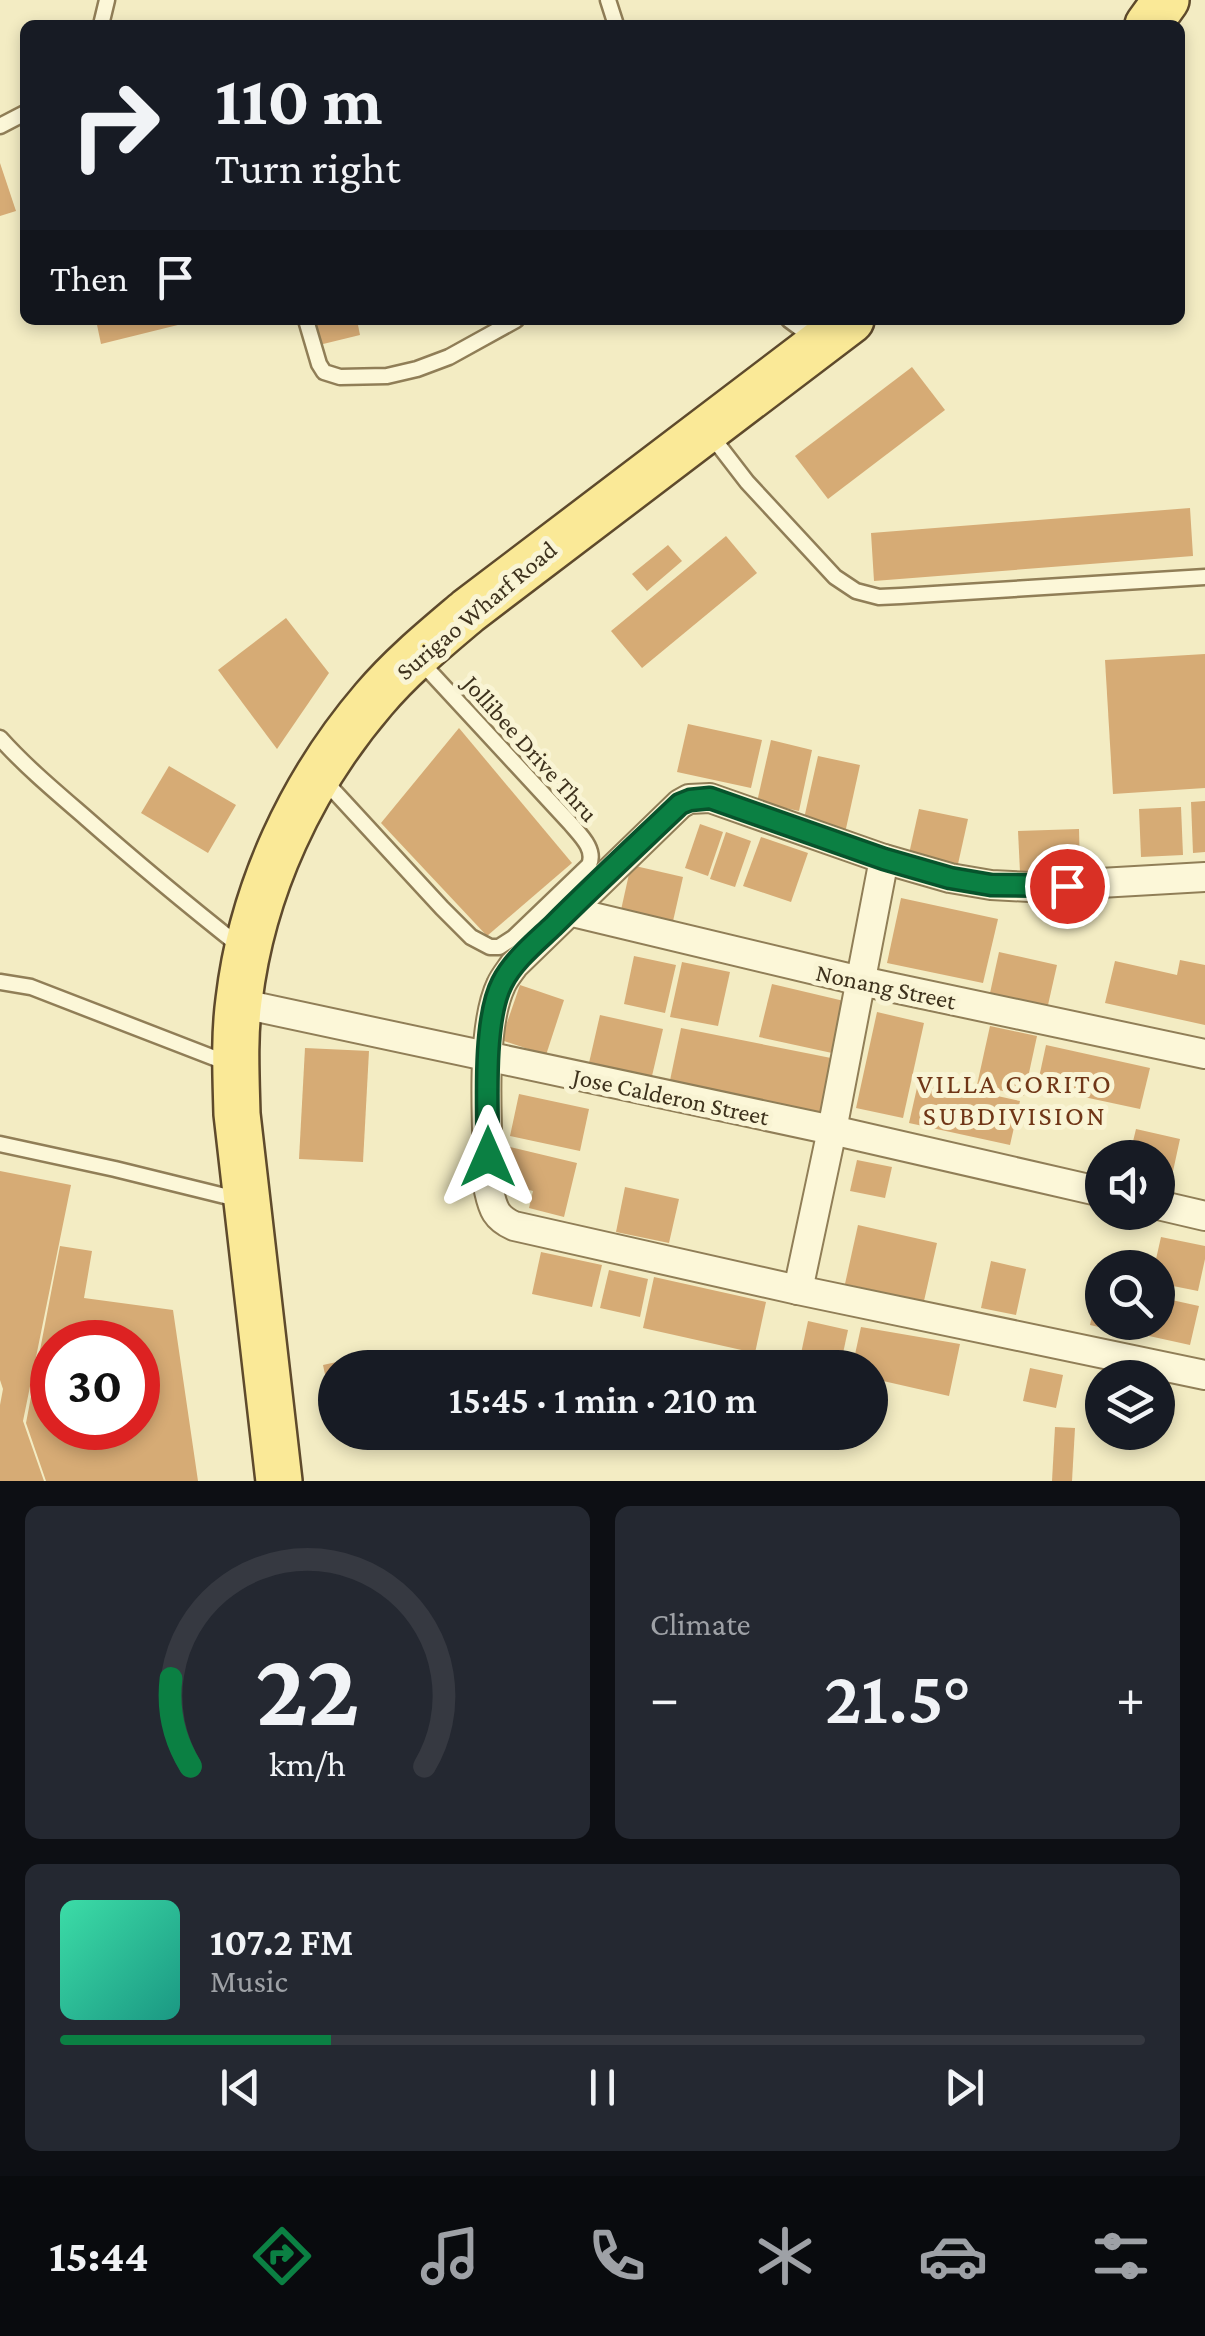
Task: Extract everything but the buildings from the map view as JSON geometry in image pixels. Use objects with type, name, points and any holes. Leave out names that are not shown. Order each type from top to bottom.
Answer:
[{"type":"main road","name":"Surigao Wharf Road","points":[[279,1481],[246,1201],[236,1066],[238,1002],[247,952],[275,858],[339,743],[375,697],[416,655],[706,429],[820,328]]},
{"type":"street","points":[[1205,877],[1030,887],[991,885],[884,859],[710,798],[700,798],[680,804],[514,965],[501,984],[494,1006],[488,1056],[489,1190],[492,1206],[501,1220],[514,1226],[1205,1376]]},
{"type":"street","points":[[798,1290],[884,859]]},
{"type":"street","name":"Nonang Street","points":[[568,911],[861,981],[1205,1054]]},
{"type":"street","name":"Jose Calderon Street","points":[[238,1002],[1085,1188]]},
{"type":"street","points":[[1175,1209],[1205,1216]]},
{"type":"lane","points":[[307,325],[319,364],[324,372],[340,378],[386,376],[417,369],[449,357],[507,325]]},
{"type":"lane","points":[[706,429],[747,482],[835,577],[856,591],[878,597],[1205,578]]},
{"type":"lane","name":"Jollibee Drive Thru","points":[[320,774],[442,908],[481,944],[499,947],[513,938],[590,865],[590,849],[570,823],[416,655]]},
{"type":"lane","points":[[0,738],[128,855],[247,952]]},
{"type":"lane","points":[[0,982],[30,988],[236,1066]]},
{"type":"lane","points":[[0,1144],[246,1201]]},
{"type":"district","name":"VILLA CORITO SUBDIVISION","points":[[1015,1099]]},
{"type":"route","points":[[488,1157],[488,1056],[501,984],[514,965],[680,804],[710,798],[950,878],[991,885],[1067,886]]}]
